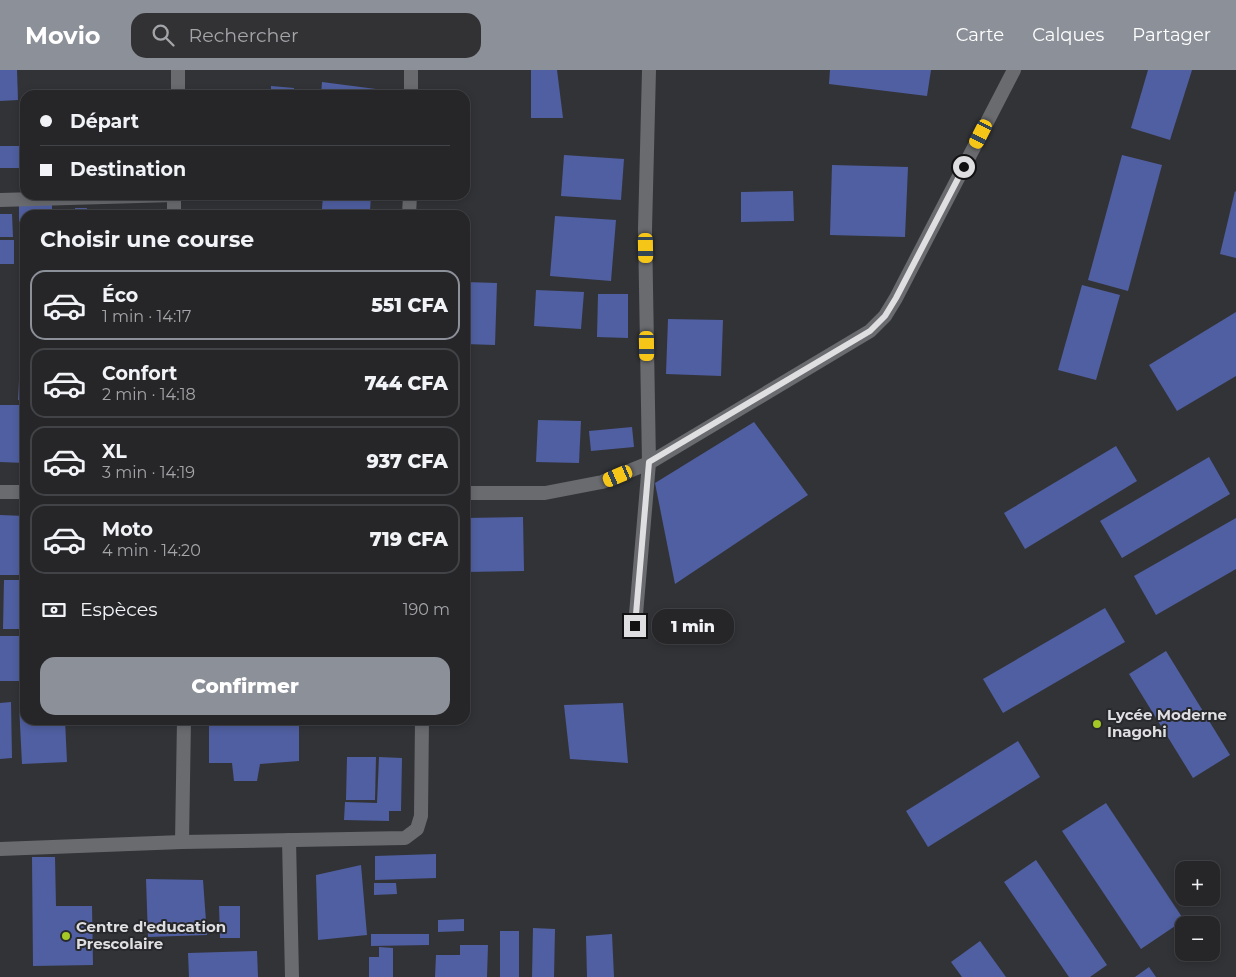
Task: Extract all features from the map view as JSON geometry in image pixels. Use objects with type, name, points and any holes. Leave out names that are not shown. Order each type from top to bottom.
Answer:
[{"type":"street","points":[[178,70],[178,90]]},
{"type":"street","points":[[411,70],[411,90]]},
{"type":"street","points":[[635,626],[649,462],[645,229],[649,70]]},
{"type":"street","points":[[470,493],[545,494],[602,482],[649,462],[870,331],[885,316],[1014,70]]},
{"type":"street","points":[[0,200],[20,199]]},
{"type":"street","points":[[0,492],[20,492]]},
{"type":"street","points":[[182,842],[184,725]]},
{"type":"street","points":[[0,849],[182,842],[405,838],[417,829],[421,816],[422,725]]},
{"type":"street","points":[[289,840],[292,977]]},
{"type":"building","points":[[0,70],[17,70],[18,100],[0,101]]},
{"type":"building","points":[[531,70],[557,70],[563,118],[531,118]]},
{"type":"building","points":[[830,70],[931,70],[927,96],[829,84]]},
{"type":"building","points":[[1148,70],[1192,70],[1170,140],[1131,128]]},
{"type":"building","points":[[322,82],[376,89],[376,90],[321,90]]},
{"type":"building","points":[[271,86],[294,88],[294,90],[271,90]]},
{"type":"building","points":[[0,146],[20,146],[20,168],[0,168]]},
{"type":"building","points":[[564,155],[624,159],[621,200],[561,196]]},
{"type":"building","points":[[1122,155],[1162,165],[1128,291],[1088,280]]},
{"type":"building","points":[[832,165],[908,167],[905,237],[830,235]]},
{"type":"building","points":[[793,191],[794,221],[741,222],[741,192]]},
{"type":"building","points":[[1236,192],[1236,258],[1220,254]]},
{"type":"building","points":[[323,200],[371,200],[370,210],[322,209]]},
{"type":"building","points":[[52,204],[52,210],[20,210],[19,222],[19,206]]},
{"type":"building","points":[[75,208],[87,208],[87,210],[75,210]]},
{"type":"building","points":[[0,214],[12,214],[13,237],[0,237]]},
{"type":"building","points":[[555,216],[616,220],[611,281],[550,276]]},
{"type":"building","points":[[0,240],[14,240],[14,264],[0,264]]},
{"type":"building","points":[[470,282],[497,283],[495,345],[470,344]]},
{"type":"building","points":[[1082,285],[1120,295],[1096,380],[1058,370]]},
{"type":"building","points":[[536,290],[584,292],[581,329],[534,326]]},
{"type":"building","points":[[598,294],[628,294],[628,338],[597,337]]},
{"type":"building","points":[[1236,312],[1236,376],[1177,411],[1149,365]]},
{"type":"building","points":[[668,319],[723,320],[721,376],[666,374]]},
{"type":"building","points":[[20,360],[20,400],[18,400]]},
{"type":"building","points":[[0,405],[20,405],[20,463],[0,462]]},
{"type":"building","points":[[538,420],[581,421],[579,463],[536,462]]},
{"type":"building","points":[[754,422],[808,495],[675,584],[655,483]]},
{"type":"building","points":[[632,427],[634,447],[591,451],[589,431]]},
{"type":"building","points":[[1116,446],[1137,481],[1025,549],[1004,513]]},
{"type":"building","points":[[1209,457],[1230,494],[1122,558],[1100,521]]},
{"type":"building","points":[[0,515],[20,516],[20,575],[0,575]]},
{"type":"building","points":[[523,517],[524,571],[470,572],[470,518]]},
{"type":"building","points":[[1236,518],[1236,569],[1156,615],[1134,576]]},
{"type":"building","points":[[4,580],[20,580],[20,629],[3,629]]},
{"type":"building","points":[[1105,608],[1125,642],[1003,713],[983,679]]},
{"type":"building","points":[[0,636],[20,636],[20,681],[0,681]]},
{"type":"building","points":[[1166,651],[1230,755],[1193,778],[1129,674]]},
{"type":"building","points":[[11,702],[12,758],[0,759],[0,703]]},
{"type":"building","points":[[623,703],[628,763],[570,759],[564,705]]},
{"type":"building","points":[[20,725],[65,725],[67,762],[22,764]]},
{"type":"building","points":[[209,725],[299,725],[299,761],[260,764],[257,781],[234,781],[232,763],[209,763]]},
{"type":"building","points":[[1018,741],[1040,777],[928,847],[906,811]]},
{"type":"building","points":[[347,757],[376,757],[375,800],[346,800]]},
{"type":"building","points":[[379,757],[402,758],[401,811],[389,811],[389,821],[344,820],[345,802],[377,803]]},
{"type":"building","points":[[1106,803],[1181,916],[1175,916],[1175,926],[1141,949],[1062,831]]},
{"type":"building","points":[[436,854],[436,878],[375,880],[375,856]]},
{"type":"building","points":[[32,857],[55,857],[56,906],[92,906],[93,965],[33,966]]},
{"type":"building","points":[[1036,860],[1107,965],[1090,977],[1069,977],[1004,882]]},
{"type":"building","points":[[361,865],[367,935],[318,940],[316,875]]},
{"type":"building","points":[[146,879],[203,880],[207,935],[148,937]]},
{"type":"building","points":[[374,883],[396,883],[397,894],[374,895]]},
{"type":"building","points":[[219,906],[240,906],[240,938],[220,938]]},
{"type":"building","points":[[464,919],[464,931],[438,932],[438,920]]},
{"type":"building","points":[[533,928],[555,929],[554,977],[532,977]]},
{"type":"building","points":[[500,931],[519,931],[519,977],[500,977]]},
{"type":"building","points":[[371,934],[429,934],[429,945],[371,946]]},
{"type":"building","points":[[612,934],[614,977],[587,977],[586,936]]},
{"type":"building","points":[[980,941],[1006,977],[962,977],[951,962]]},
{"type":"building","points":[[460,945],[488,945],[487,977],[435,977],[436,955],[460,955]]},
{"type":"building","points":[[379,947],[393,948],[393,977],[369,977],[369,957],[379,957]]},
{"type":"building","points":[[257,951],[258,977],[189,977],[188,953]]},
{"type":"building","points":[[1149,967],[1156,977],[1135,977]]},
{"type":"place","name":"Lycée Moderne Inagohi","points":[[1097,724]]},
{"type":"place","name":"Centre d'education Prescolaire","points":[[66,936]]},
{"type":"route","points":[[635,626],[649,462],[870,331],[885,316],[896,298],[964,167]]}]
